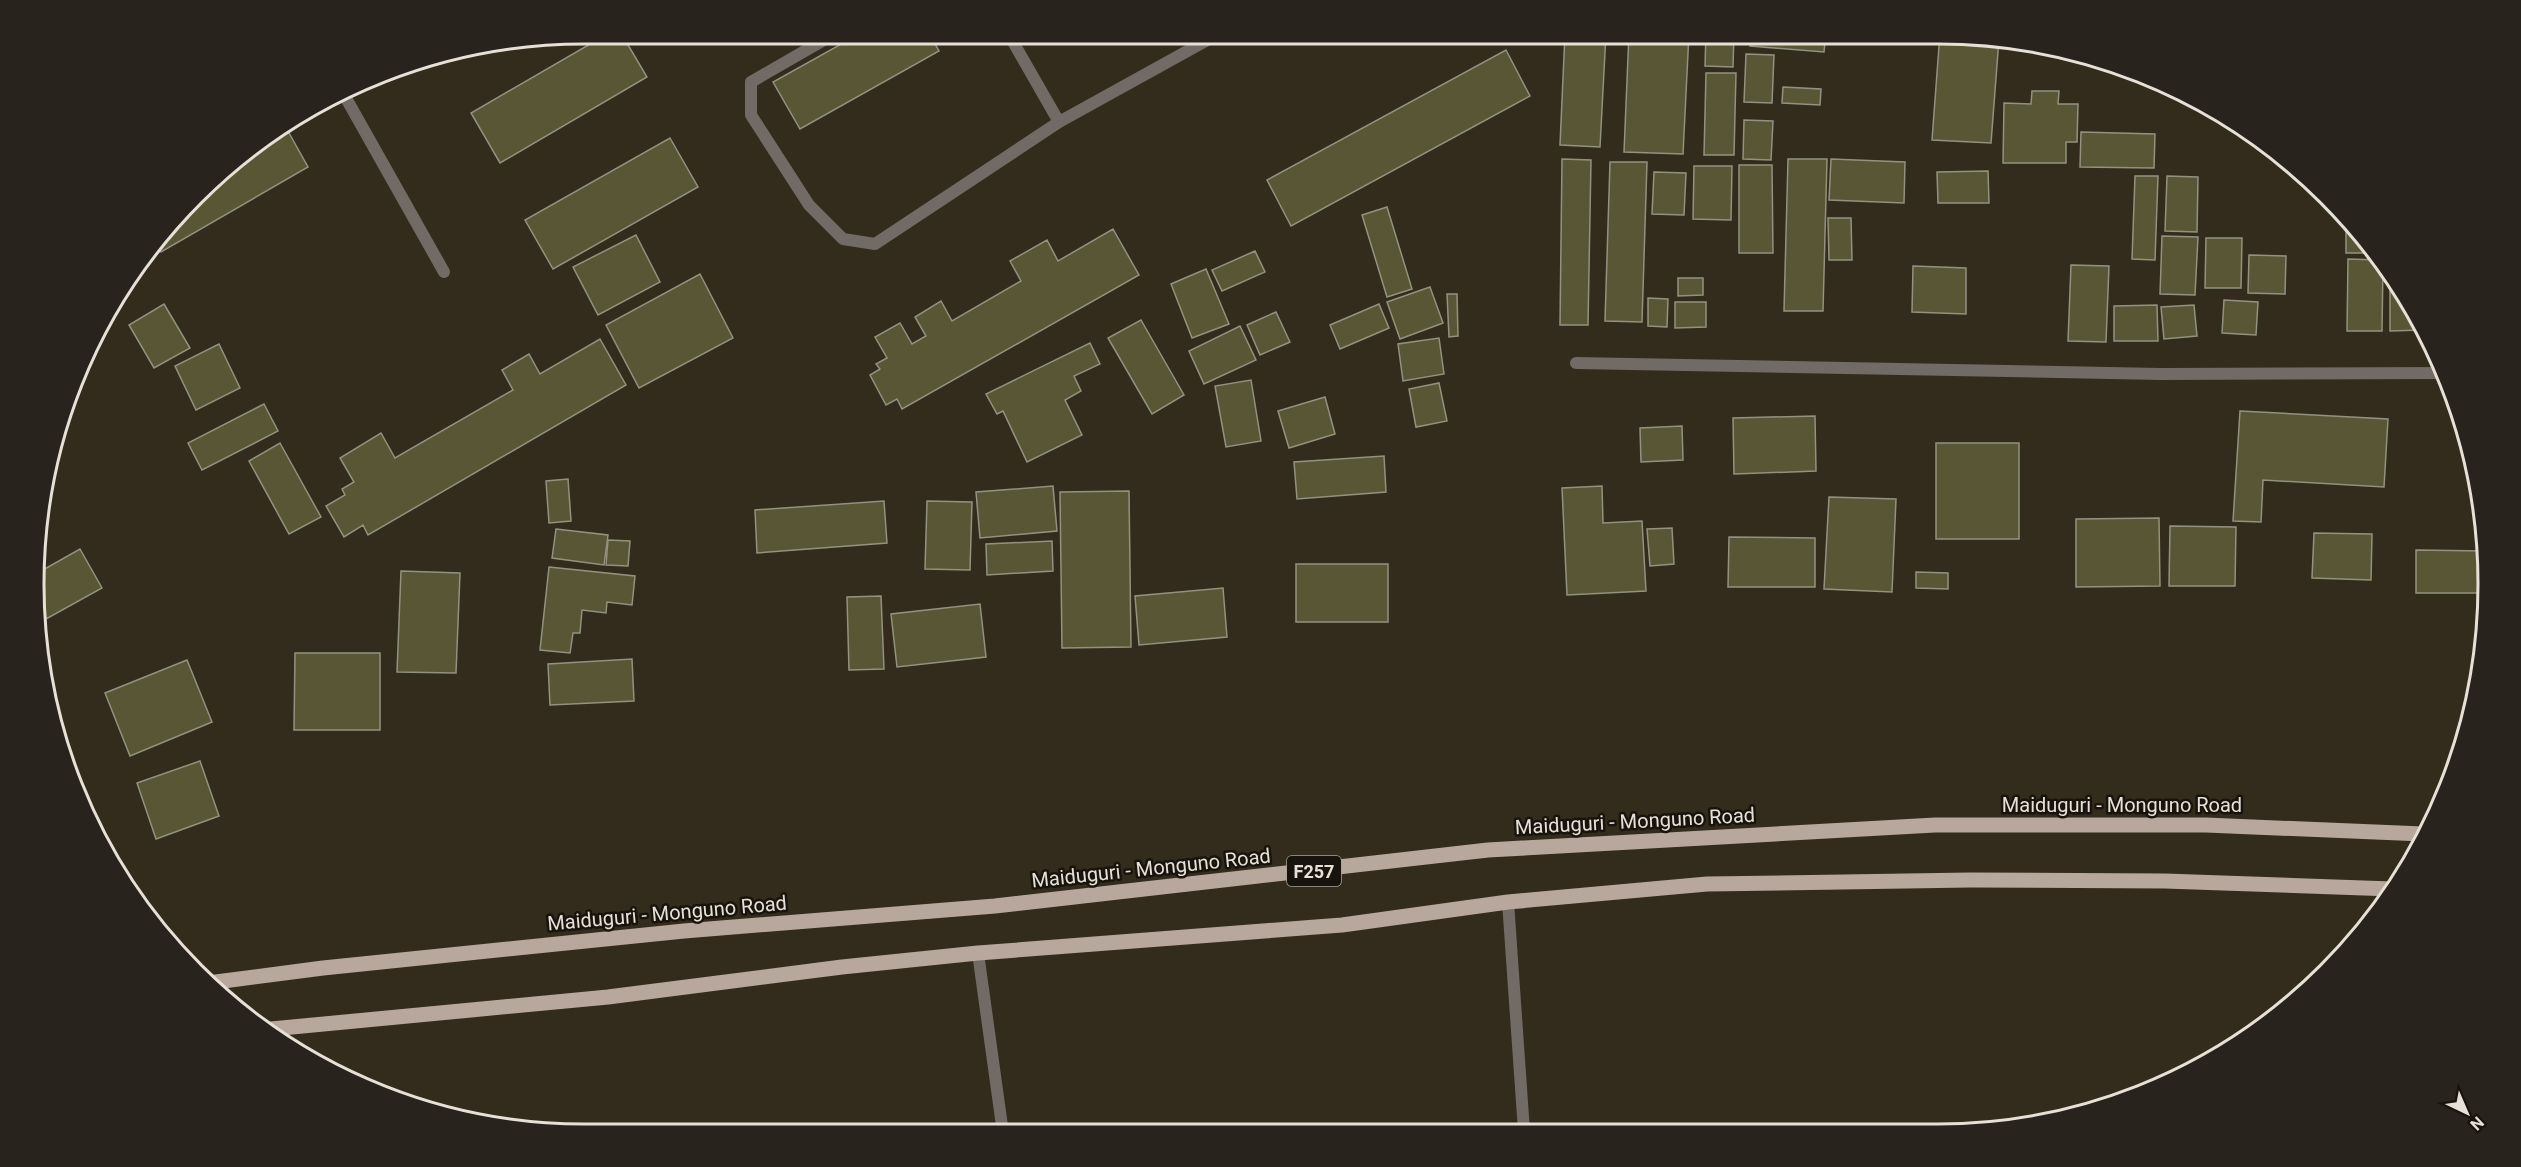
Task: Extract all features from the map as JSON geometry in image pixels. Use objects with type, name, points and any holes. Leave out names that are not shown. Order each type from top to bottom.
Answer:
[{"type":"main road","name":"Maiduguri - Monguno Road","points":[[219,982],[323,968],[684,931],[995,906],[1488,850],[1935,825],[2206,825],[2416,834]]},
{"type":"main road","points":[[278,1028],[608,997],[842,967],[978,953],[1342,925],[1508,902],[1707,884],[1958,880],[2166,881],[2383,889]]},
{"type":"street","points":[[817,44],[751,82],[751,115],[809,205],[843,239],[875,244],[1059,122],[1200,44]]},
{"type":"street","points":[[1014,44],[1059,122]]},
{"type":"street","points":[[346,99],[444,272]]},
{"type":"street","points":[[1576,363],[2161,374],[2434,373]]},
{"type":"street","points":[[1508,902],[1524,1124]]},
{"type":"street","points":[[978,953],[1002,1124]]},
{"type":"building","points":[[590,44],[628,44],[647,77],[500,163],[471,113]]},
{"type":"building","points":[[841,44],[935,44],[939,51],[800,129],[773,82]]},
{"type":"building","points":[[1565,44],[1605,44],[1600,147],[1560,145]]},
{"type":"building","points":[[1629,44],[1688,44],[1683,154],[1624,152]]},
{"type":"building","points":[[1706,44],[1734,44],[1733,67],[1705,66]]},
{"type":"building","points":[[1750,44],[1825,44],[1824,52],[1750,46]]},
{"type":"building","points":[[1939,44],[1998,47],[1991,143],[1932,140]]},
{"type":"building","points":[[1506,50],[1530,96],[1291,226],[1267,180]]},
{"type":"building","points":[[1746,54],[1774,55],[1772,103],[1744,102]]},
{"type":"building","points":[[1706,73],[1736,73],[1734,155],[1704,155]]},
{"type":"building","points":[[1783,87],[1821,89],[1820,105],[1782,103]]},
{"type":"building","points":[[2032,91],[2059,91],[2058,104],[2078,104],[2077,142],[2066,142],[2066,163],[2003,163],[2004,103],[2031,104]]},
{"type":"building","points":[[1744,120],[1773,121],[1771,160],[1743,159]]},
{"type":"building","points":[[288,132],[308,167],[161,252],[160,249],[178,227],[227,178]]},
{"type":"building","points":[[2081,132],[2155,134],[2154,168],[2080,167]]},
{"type":"building","points":[[670,138],[698,187],[553,269],[525,220]]},
{"type":"building","points":[[1562,159],[1591,160],[1588,325],[1560,325]]},
{"type":"building","points":[[1788,159],[1827,159],[1823,311],[1784,311]]},
{"type":"building","points":[[1831,159],[1905,162],[1904,203],[1829,200]]},
{"type":"building","points":[[1610,162],[1647,162],[1642,322],[1605,321]]},
{"type":"building","points":[[1739,165],[1772,165],[1773,253],[1739,253]]},
{"type":"building","points":[[1694,166],[1732,166],[1731,220],[1693,219]]},
{"type":"building","points":[[1988,171],[1989,203],[1938,203],[1937,172]]},
{"type":"building","points":[[1654,172],[1686,173],[1684,215],[1652,214]]},
{"type":"building","points":[[2135,176],[2158,176],[2155,260],[2132,259]]},
{"type":"building","points":[[2167,176],[2198,177],[2197,232],[2165,231]]},
{"type":"building","points":[[1387,207],[1412,289],[1387,297],[1362,215]]},
{"type":"building","points":[[1828,218],[1851,218],[1852,260],[1829,260]]},
{"type":"building","points":[[1113,229],[1139,275],[902,409],[897,399],[886,405],[870,375],[880,369],[876,364],[887,358],[875,337],[900,323],[912,344],[926,336],[915,317],[941,301],[952,321],[1021,281],[1010,261],[1047,240],[1058,261]]},
{"type":"building","points":[[2346,231],[2364,253],[2346,253]]},
{"type":"building","points":[[636,235],[660,282],[598,315],[573,267]]},
{"type":"building","points":[[2162,236],[2198,237],[2195,295],[2160,294]]},
{"type":"building","points":[[2206,238],[2242,238],[2241,288],[2205,288]]},
{"type":"building","points":[[1255,251],[1265,272],[1222,291],[1212,270]]},
{"type":"building","points":[[2249,255],[2286,256],[2285,294],[2248,293]]},
{"type":"building","points":[[2348,259],[2369,260],[2383,278],[2382,331],[2347,331]]},
{"type":"building","points":[[2071,265],[2109,266],[2106,342],[2068,341]]},
{"type":"building","points":[[1913,266],[1966,268],[1966,314],[1912,312]]},
{"type":"building","points":[[1206,269],[1229,324],[1192,338],[1171,284]]},
{"type":"building","points":[[700,274],[733,338],[639,388],[606,325]]},
{"type":"building","points":[[1678,278],[1703,278],[1703,295],[1678,296]]},
{"type":"building","points":[[1430,287],[1443,323],[1400,339],[1387,302]]},
{"type":"building","points":[[2390,290],[2414,330],[2390,331]]},
{"type":"building","points":[[1447,294],[1457,294],[1458,336],[1449,337]]},
{"type":"building","points":[[1648,298],[1668,299],[1667,327],[1648,326]]},
{"type":"building","points":[[2224,300],[2258,302],[2256,335],[2222,333]]},
{"type":"building","points":[[1675,302],[1706,302],[1706,327],[1675,328]]},
{"type":"building","points":[[164,304],[190,348],[154,368],[129,325]]},
{"type":"building","points":[[1379,304],[1389,328],[1340,349],[1330,325]]},
{"type":"building","points":[[2157,305],[2158,341],[2114,341],[2114,306]]},
{"type":"building","points":[[2194,305],[2197,336],[2164,339],[2161,307]]},
{"type":"building","points":[[1276,312],[1290,342],[1260,355],[1247,325]]},
{"type":"building","points":[[1141,320],[1184,395],[1152,414],[1108,338]]},
{"type":"building","points":[[1240,326],[1256,360],[1204,384],[1189,351]]},
{"type":"building","points":[[1439,338],[1444,374],[1403,381],[1398,344]]},
{"type":"building","points":[[600,339],[626,385],[368,535],[363,525],[344,537],[326,506],[345,495],[342,489],[354,482],[340,458],[381,433],[395,458],[513,390],[502,370],[529,354],[540,374]]},
{"type":"building","points":[[1090,343],[1100,364],[1074,376],[1081,391],[1065,400],[1082,435],[1027,462],[1003,411],[997,414],[986,394]]},
{"type":"building","points":[[219,344],[240,388],[196,410],[175,366]]},
{"type":"building","points":[[1251,380],[1261,441],[1226,447],[1215,386]]},
{"type":"building","points":[[1439,383],[1447,421],[1416,427],[1409,389]]},
{"type":"building","points":[[1325,397],[1335,434],[1289,448],[1278,411]]},
{"type":"building","points":[[264,404],[278,431],[202,470],[188,443]]},
{"type":"building","points":[[2240,411],[2388,419],[2384,487],[2263,480],[2261,522],[2233,521]]},
{"type":"building","points":[[1815,416],[1816,471],[1734,474],[1733,418]]},
{"type":"building","points":[[1682,426],[1683,460],[1641,462],[1640,428]]},
{"type":"building","points":[[280,443],[321,517],[289,534],[249,461]]},
{"type":"building","points":[[1936,443],[2019,443],[2019,539],[1936,539]]},
{"type":"building","points":[[1384,456],[1386,492],[1297,499],[1294,462]]},
{"type":"building","points":[[568,479],[571,521],[549,523],[546,481]]},
{"type":"building","points":[[1053,486],[1057,531],[980,538],[976,492]]},
{"type":"building","points":[[1602,486],[1603,523],[1642,521],[1646,591],[1567,595],[1562,488]]},
{"type":"building","points":[[1129,491],[1131,647],[1062,648],[1060,492]]},
{"type":"building","points":[[1829,497],[1896,499],[1892,592],[1824,589]]},
{"type":"building","points":[[884,501],[887,543],[757,553],[755,510]]},
{"type":"building","points":[[927,501],[972,502],[970,570],[925,569]]},
{"type":"building","points":[[2159,518],[2160,586],[2076,587],[2076,519]]},
{"type":"building","points":[[2170,526],[2236,527],[2235,586],[2169,586]]},
{"type":"building","points":[[1672,528],[1674,564],[1650,566],[1647,529]]},
{"type":"building","points":[[556,529],[608,535],[604,565],[552,558]]},
{"type":"building","points":[[2314,533],[2372,534],[2371,580],[2312,578]]},
{"type":"building","points":[[1729,537],[1815,538],[1815,587],[1728,587]]},
{"type":"building","points":[[608,540],[630,541],[628,566],[606,565]]},
{"type":"building","points":[[1052,541],[1053,571],[987,575],[986,544]]},
{"type":"building","points":[[80,549],[102,588],[45,620],[44,569]]},
{"type":"building","points":[[2416,550],[2476,551],[2477,593],[2416,593]]},
{"type":"building","points":[[1296,564],[1388,564],[1388,622],[1296,622]]},
{"type":"building","points":[[549,567],[635,576],[632,605],[607,602],[606,613],[582,610],[580,633],[573,633],[570,653],[540,650]]},
{"type":"building","points":[[401,571],[460,573],[456,673],[397,672]]},
{"type":"building","points":[[1916,572],[1948,573],[1948,589],[1916,588]]},
{"type":"building","points":[[1223,588],[1227,637],[1139,645],[1135,596]]},
{"type":"building","points":[[881,596],[884,669],[849,670],[847,597]]},
{"type":"building","points":[[980,604],[986,657],[897,667],[891,614]]},
{"type":"building","points":[[295,653],[380,653],[380,730],[294,730]]},
{"type":"building","points":[[632,659],[634,701],[550,705],[548,664]]},
{"type":"building","points":[[187,660],[212,722],[130,756],[105,693]]},
{"type":"building","points":[[200,761],[219,816],[156,839],[137,783]]}]
